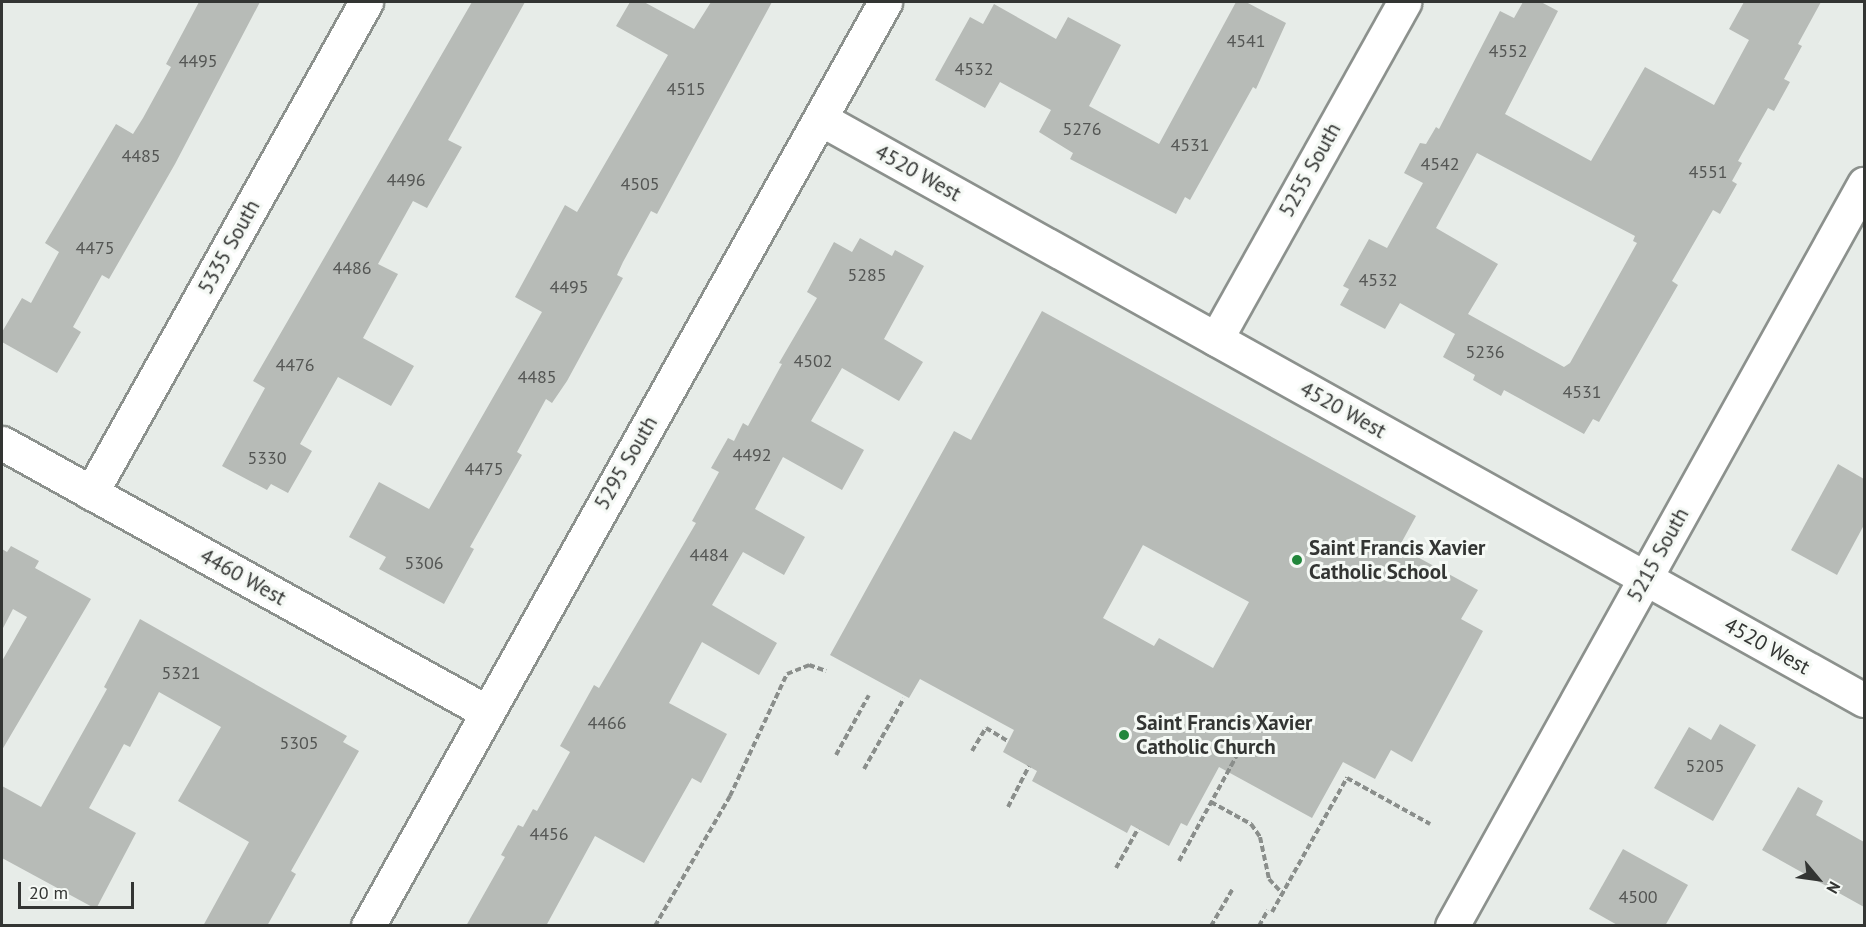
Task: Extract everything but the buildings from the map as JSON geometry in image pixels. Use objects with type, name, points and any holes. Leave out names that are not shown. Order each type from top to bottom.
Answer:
[{"type":"street","name":"5335 South","points":[[91,493],[366,2]]},
{"type":"street","name":"5295 South","points":[[368,926],[485,711],[885,2]]},
{"type":"street","name":"5255 South","points":[[1216,339],[1404,2]]},
{"type":"street","name":"4520 West","points":[[821,119],[1864,700]]},
{"type":"street","name":"5215 South","points":[[1452,926],[1864,184]]},
{"type":"street","name":"4460 West","points":[[2,443],[485,711]]},
{"type":"path","points":[[655,926],[730,796],[787,674],[809,664],[826,671]]},
{"type":"path","points":[[836,755],[869,695]]},
{"type":"path","points":[[864,770],[904,698]]},
{"type":"path","points":[[972,751],[986,729],[1008,741]]},
{"type":"path","points":[[1179,861],[1237,755]]},
{"type":"path","points":[[1008,807],[1029,766]]},
{"type":"path","points":[[1259,926],[1283,894],[1347,778],[1430,824]]},
{"type":"path","points":[[1211,802],[1251,824],[1260,837],[1269,879],[1283,894]]},
{"type":"path","points":[[1116,868],[1138,829]]},
{"type":"path","points":[[1211,926],[1232,890]]},
{"type":"place","name":"Saint Francis Xavier Catholic School","points":[[1297,560]]},
{"type":"place","name":"Saint Francis Xavier Catholic Church","points":[[1124,735]]}]
